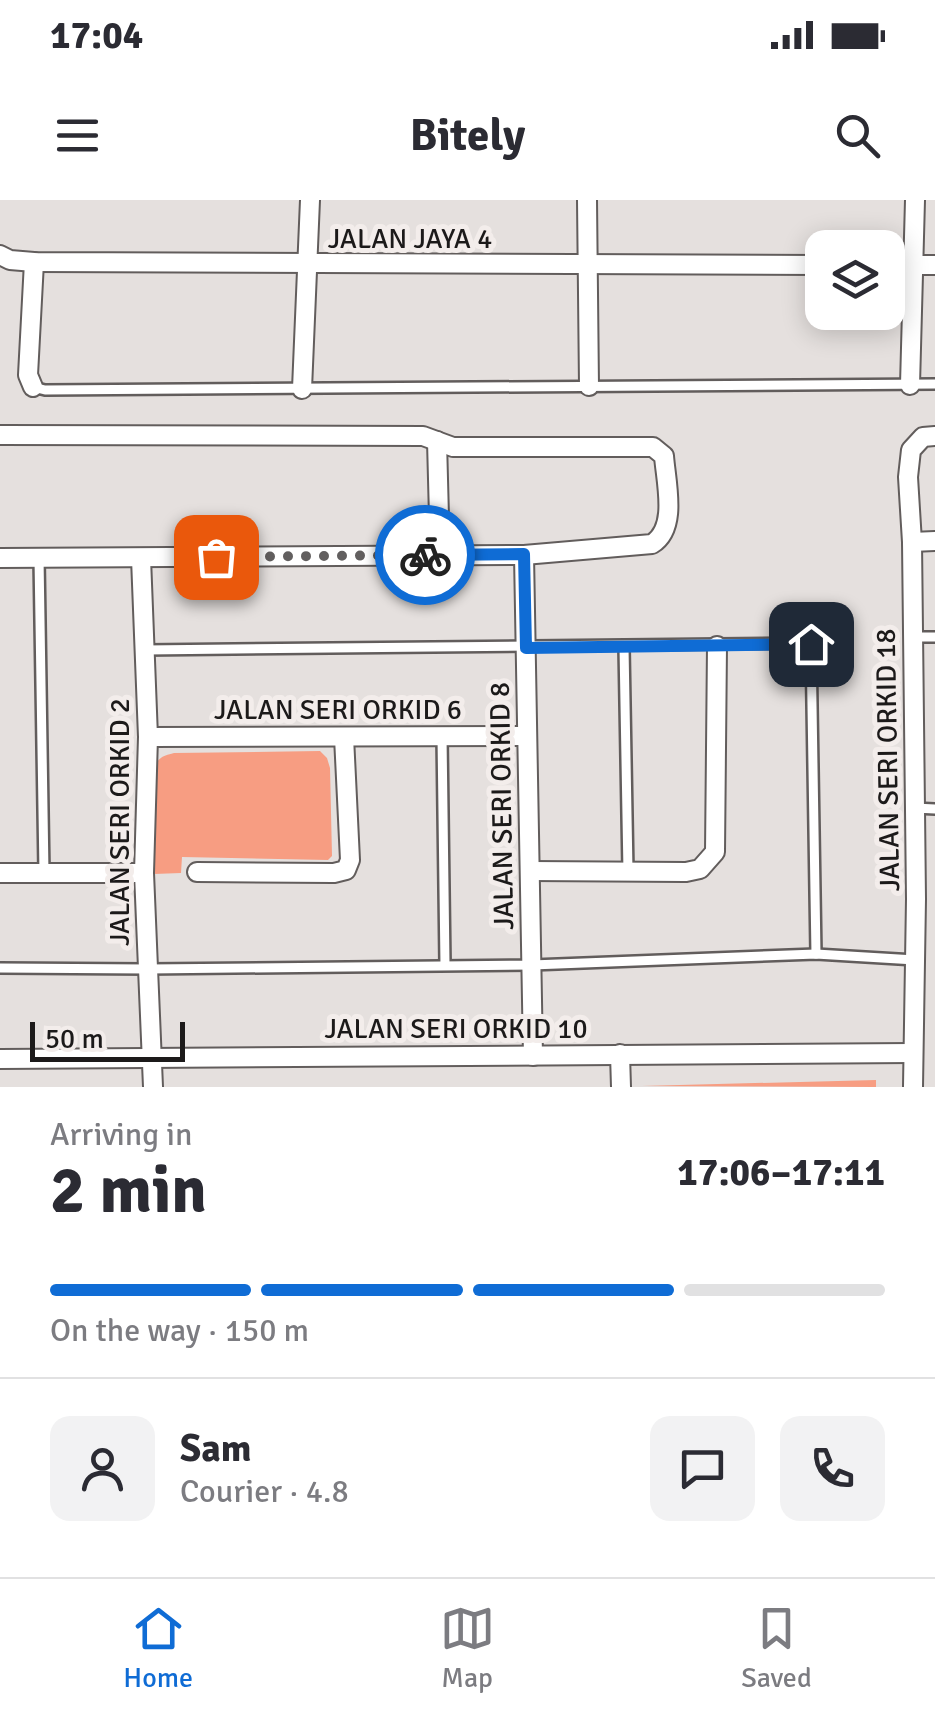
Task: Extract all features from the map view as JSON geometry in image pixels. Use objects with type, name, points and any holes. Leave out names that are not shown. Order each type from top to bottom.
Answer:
[{"type":"street","points":[[302,389],[310,200]]},
{"type":"street","points":[[587,200],[589,386]]},
{"type":"street","points":[[910,385],[915,200]]},
{"type":"street","name":"JALAN JAYA 4","points":[[0,255],[34,262],[308,266],[805,265]]},
{"type":"street","points":[[33,387],[28,375],[34,262]]},
{"type":"street","points":[[905,265],[935,264]]},
{"type":"street","points":[[0,435],[423,436],[452,447],[659,449],[664,456],[668,525],[652,544],[524,554],[0,558]]},
{"type":"street","name":"JALAN SERI ORKID 18","points":[[913,1087],[915,960],[925,899],[915,808],[908,477],[910,450],[929,437]]},
{"type":"street","points":[[437,442],[440,555]]},
{"type":"street","points":[[912,542],[935,541]]},
{"type":"street","name":"JALAN SERI ORKID 8","points":[[524,554],[533,1056]]},
{"type":"street","name":"JALAN SERI ORKID 2","points":[[141,558],[148,737],[144,874],[152,1087]]},
{"type":"street","points":[[530,871],[686,872],[700,868],[716,852],[717,646]]},
{"type":"street","points":[[914,716],[935,716]]},
{"type":"street","points":[[197,872],[346,870],[350,860],[344,736]]},
{"type":"street","name":"JALAN SERI ORKID 6","points":[[148,737],[528,736]]},
{"type":"street","points":[[0,873],[144,874]]},
{"type":"street","name":"JALAN SERI ORKID 10","points":[[0,1059],[912,1053]]},
{"type":"street","points":[[620,1054],[621,1087]]},
{"type":"lane","points":[[33,387],[45,390],[935,384]]},
{"type":"lane","points":[[39,558],[44,873]]},
{"type":"lane","points":[[913,636],[935,637]]},
{"type":"lane","points":[[144,650],[811,644],[816,954]]},
{"type":"lane","points":[[624,647],[628,872]]},
{"type":"lane","points":[[442,736],[445,966]]},
{"type":"lane","points":[[915,808],[935,809]]},
{"type":"lane","points":[[0,968],[445,966],[816,954],[915,960]]},
{"type":"shaded area","points":[[320,751],[330,768],[332,856],[328,860],[182,857],[181,873],[154,874],[154,770],[161,758],[174,753]]},
{"type":"shaded area","points":[[876,1080],[876,1087],[642,1086]]},
{"type":"way so far","points":[[216,557],[425,555]]},
{"type":"route","points":[[425,555],[524,554],[526,648],[811,644]]}]
